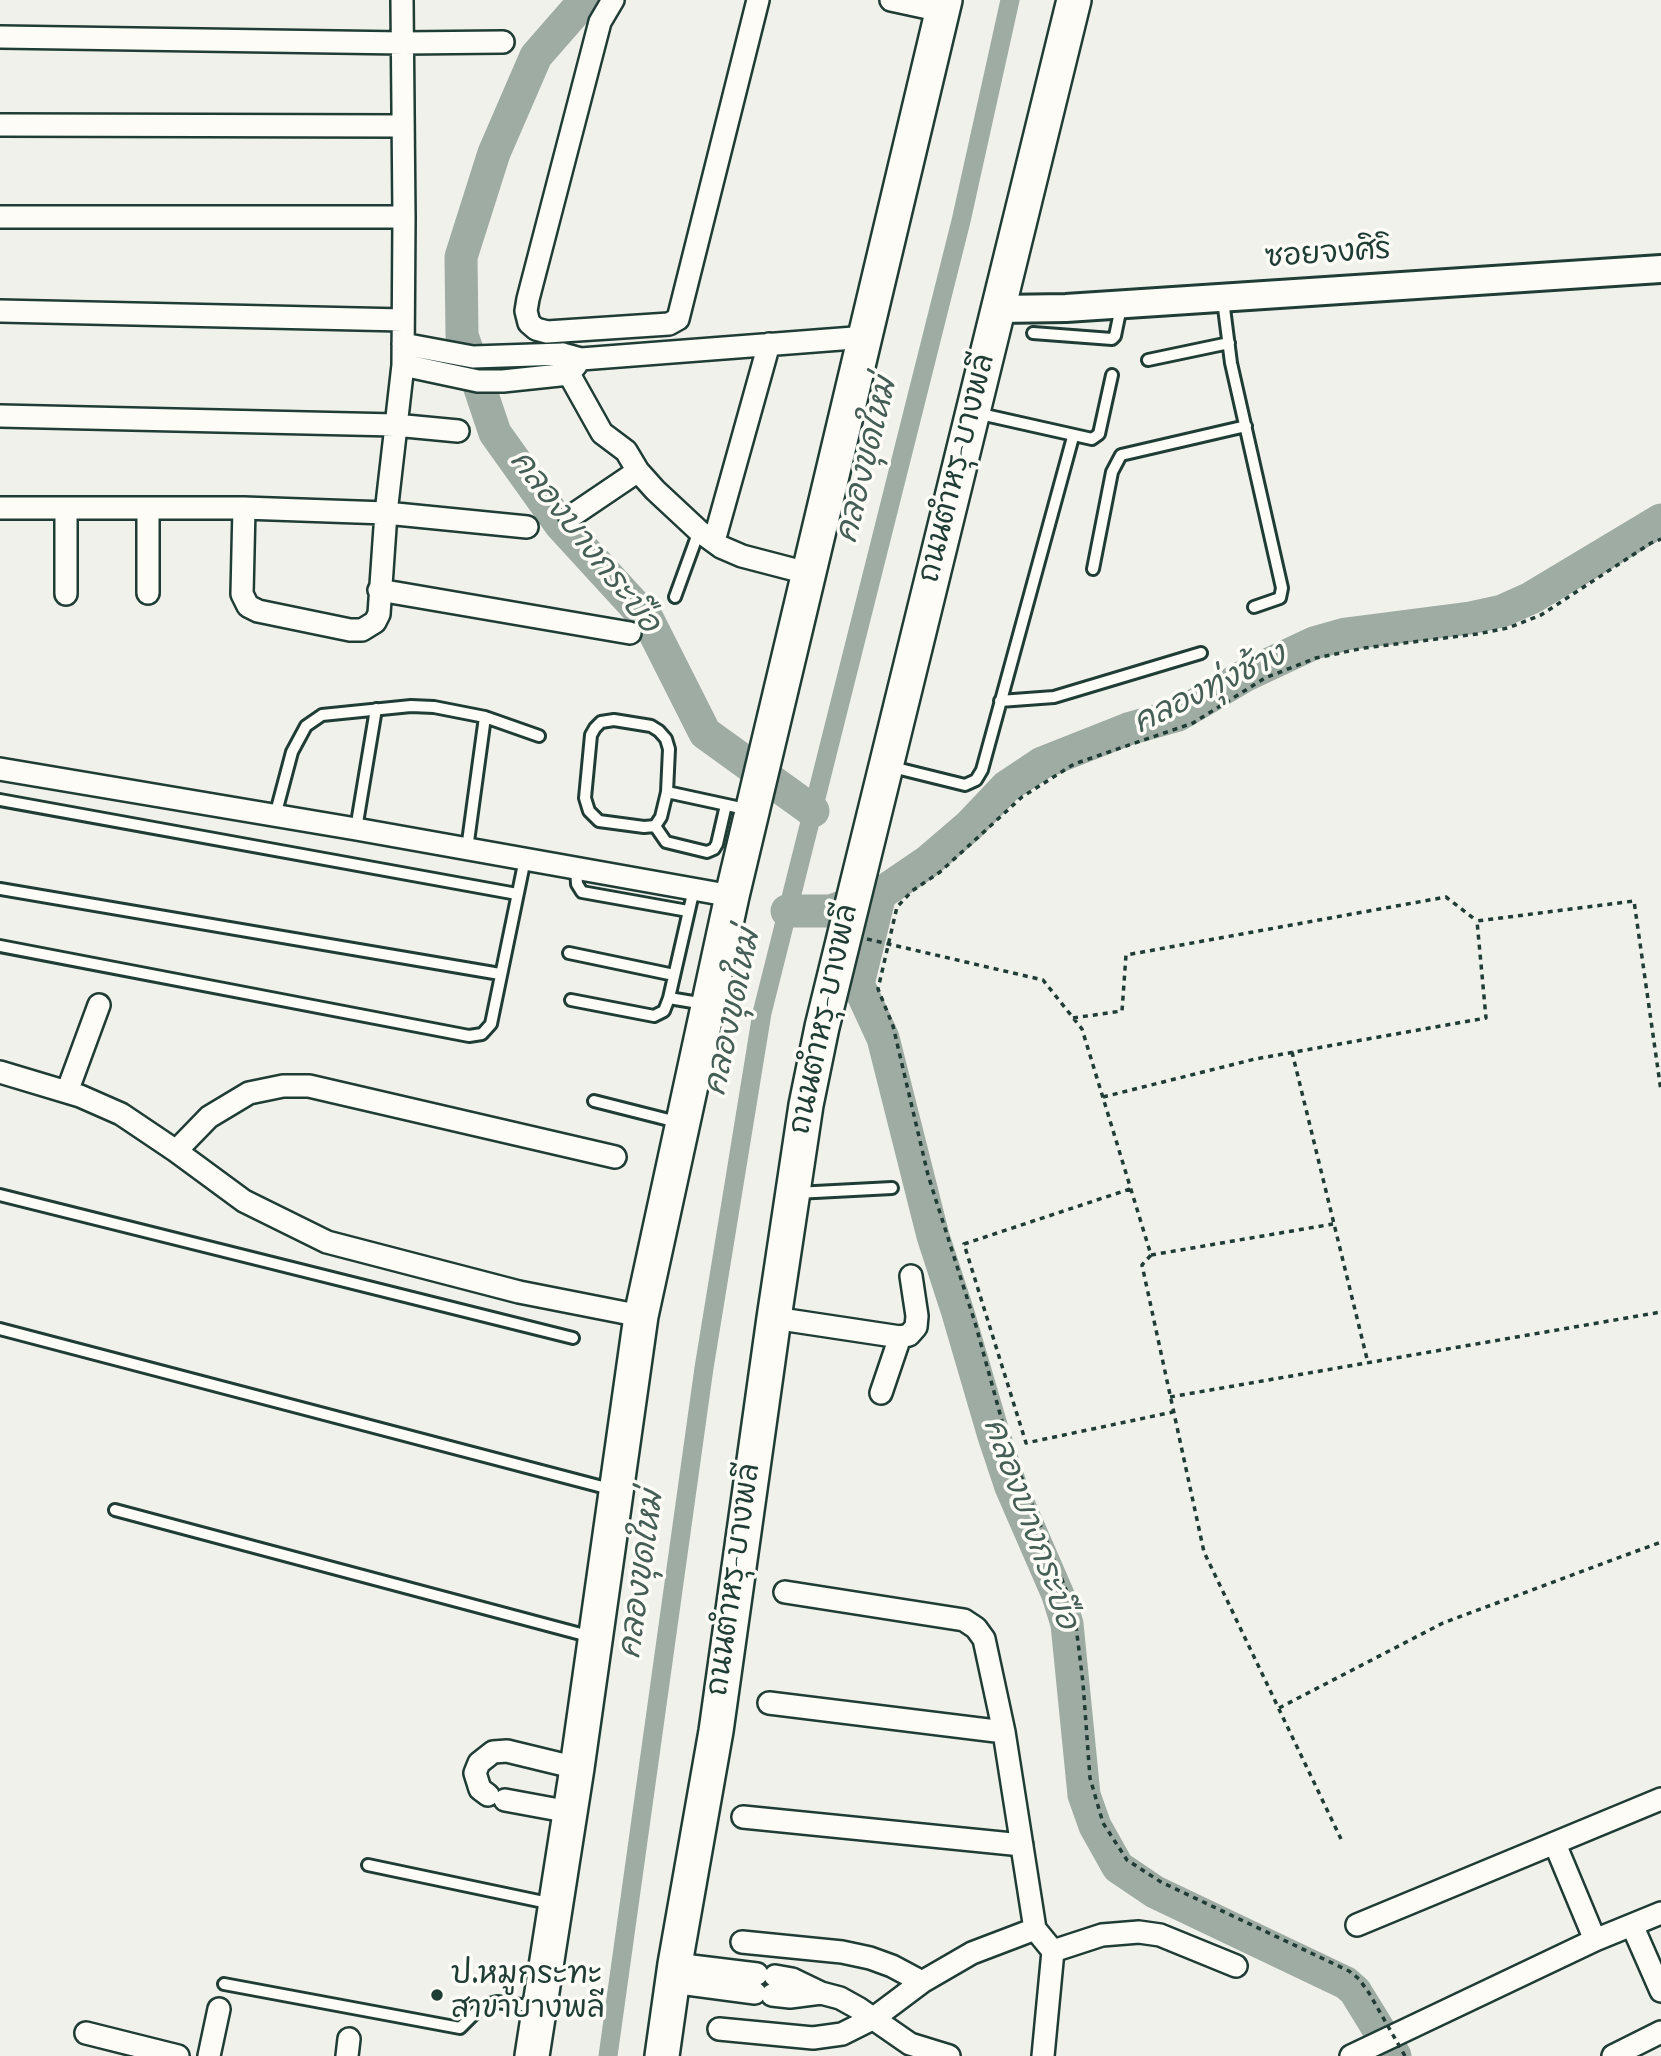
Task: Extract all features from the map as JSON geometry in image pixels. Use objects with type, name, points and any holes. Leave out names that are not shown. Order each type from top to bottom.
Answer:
[{"type":"main road","name":"ถนนตำหรุ-บางพลี","points":[[662,2056],[716,1731],[806,1105],[836,970],[1074,0]]},
{"type":"main road","points":[[532,2056],[577,1768],[641,1315],[732,897],[744,808],[778,707],[944,6]]},
{"type":"street","points":[[244,508],[242,594],[248,606],[258,611],[350,630],[362,630],[375,622],[379,614],[386,513],[404,344],[402,0]]},
{"type":"street","points":[[613,0],[600,22],[528,299],[526,311],[529,323],[536,329],[547,332],[669,324],[678,318],[758,0]]},
{"type":"street","points":[[891,0],[944,6]]},
{"type":"street","points":[[0,37],[503,42]]},
{"type":"street","points":[[0,125],[403,126]]},
{"type":"street","points":[[0,217],[404,217]]},
{"type":"street","name":"ซอยจงศิริ","points":[[999,309],[1122,304],[1661,269]]},
{"type":"street","points":[[0,311],[403,320]]},
{"type":"street","points":[[404,344],[473,357],[571,362],[867,337]]},
{"type":"street","points":[[706,536],[769,344]]},
{"type":"street","points":[[403,365],[478,381],[503,381],[571,362]]},
{"type":"street","points":[[571,362],[602,433],[626,451],[638,471],[706,536],[742,556],[811,574]]},
{"type":"street","points":[[0,416],[395,425],[458,430]]},
{"type":"street","points":[[570,517],[638,471]]},
{"type":"street","points":[[0,508],[244,508],[386,513],[527,527]]},
{"type":"street","points":[[66,508],[66,594]]},
{"type":"street","points":[[148,593],[149,508]]},
{"type":"street","points":[[379,590],[630,633]]},
{"type":"street","points":[[0,769],[356,829],[732,897]]},
{"type":"street","points":[[67,1092],[99,1005]]},
{"type":"street","points":[[0,1073],[67,1092],[121,1114],[244,1201],[327,1242],[519,1292],[641,1315]]},
{"type":"street","points":[[176,1151],[209,1117],[249,1093],[283,1086],[309,1086],[615,1157]]},
{"type":"street","points":[[774,1318],[900,1336],[909,1335],[916,1326],[918,1316],[911,1276]]},
{"type":"street","points":[[881,1393],[900,1336]]},
{"type":"street","points":[[785,1592],[964,1619],[976,1628],[984,1639],[1004,1732],[1035,1928],[1053,1951],[1043,2056]]},
{"type":"street","points":[[769,1703],[1004,1732]]},
{"type":"street","points":[[570,1812],[497,1797],[480,1789],[475,1773],[479,1763],[493,1752],[507,1751],[577,1768]]},
{"type":"street","points":[[1357,1925],[1661,1800]]},
{"type":"street","points":[[743,1817],[1022,1845]]},
{"type":"street","points":[[1555,1844],[1595,1940]]},
{"type":"street","points":[[1351,2056],[1595,1940],[1661,1913]]},
{"type":"street","points":[[1632,1925],[1661,1991]]},
{"type":"street","points":[[719,2029],[813,2038],[842,2034],[874,2018],[922,1982],[972,1953],[1035,1928]]},
{"type":"street","points":[[1053,1951],[1101,1935],[1139,1931],[1160,1935],[1236,1966]]},
{"type":"street","points":[[741,1942],[842,1952],[870,1958],[922,1982]]},
{"type":"street","points":[[674,1973],[765,1985],[790,1997],[821,1993],[840,1998],[911,2044],[948,2056]]},
{"type":"street","points":[[209,2056],[219,2009]]},
{"type":"street","points":[[1613,2056],[1661,2032]]},
{"type":"street","points":[[86,2034],[178,2056]]},
{"type":"lane","points":[[1223,297],[1245,426],[1282,588],[1280,598],[1254,607]]},
{"type":"lane","points":[[1033,333],[1111,339],[1115,336],[1122,304]]},
{"type":"lane","points":[[1149,360],[1229,344]]},
{"type":"lane","points":[[974,413],[1073,437],[1092,439],[1099,435],[1112,375]]},
{"type":"lane","points":[[1093,569],[1112,472],[1121,455],[1245,426]]},
{"type":"lane","points":[[886,766],[965,785],[976,780],[982,770],[1073,437]]},
{"type":"lane","points":[[675,597],[706,536]]},
{"type":"lane","points":[[1000,701],[1054,697],[1201,653]]},
{"type":"lane","points":[[275,816],[292,752],[306,726],[322,715],[411,706],[434,707],[485,717],[539,736]]},
{"type":"lane","points":[[356,829],[376,709]]},
{"type":"lane","points":[[467,849],[485,717]]},
{"type":"lane","points":[[614,720],[651,726],[659,731],[666,739],[669,749],[667,792],[661,817],[654,826],[599,821],[589,811],[585,798],[591,735],[595,728],[601,722],[614,720]]},
{"type":"lane","points":[[654,826],[666,842],[708,852],[714,849],[744,808],[667,792]]},
{"type":"lane","points":[[0,800],[517,894]]},
{"type":"lane","points":[[0,946],[469,1035],[482,1034],[491,1024],[525,859]]},
{"type":"lane","points":[[576,869],[578,888],[582,892],[688,911]]},
{"type":"lane","points":[[0,889],[500,974]]},
{"type":"lane","points":[[571,1000],[654,1016],[664,1012],[694,889]]},
{"type":"lane","points":[[569,953],[674,975]]},
{"type":"lane","points":[[669,998],[708,1005]]},
{"type":"lane","points":[[594,1101],[683,1124]]},
{"type":"lane","points":[[793,1193],[892,1188]]},
{"type":"lane","points":[[0,1195],[573,1338]]},
{"type":"lane","points":[[0,1329],[617,1490]]},
{"type":"lane","points":[[115,1510],[595,1637]]},
{"type":"lane","points":[[368,1864],[556,1904]]},
{"type":"lane","points":[[224,1984],[460,2028],[482,2006],[497,2003],[540,2007]]},
{"type":"path","points":[[1405,2056],[1369,1993],[1349,1971],[1161,1882],[1127,1860],[1103,1823],[1090,1778],[1074,1611],[1008,1443],[976,1326],[928,1175],[893,1026],[878,989],[897,907],[912,891],[940,872],[1022,797],[1073,764],[1193,723],[1265,678],[1316,658],[1364,648],[1477,634],[1541,615],[1661,539]]},
{"type":"path","points":[[1073,1018],[1122,1011],[1126,955],[1446,897],[1476,921],[1486,1018],[1292,1052],[1103,1097]]},
{"type":"path","points":[[1476,921],[1634,901],[1661,1091]]},
{"type":"path","points":[[845,934],[1043,980],[1082,1029],[1151,1255]]},
{"type":"path","points":[[1292,1052],[1368,1363]]},
{"type":"path","points":[[1130,1189],[964,1244],[1026,1443],[1173,1412]]},
{"type":"path","points":[[1333,1224],[1151,1255],[1142,1265],[1204,1552],[1341,1839]]},
{"type":"path","points":[[1170,1397],[1661,1312]]},
{"type":"path","points":[[1279,1708],[1443,1623],[1661,1542]]},
{"type":"waterway","name":"คลองบางกระบือ","points":[[585,0],[536,56],[494,153],[461,257],[462,335],[495,433],[560,524],[648,620],[705,733],[813,811]]},
{"type":"waterway","name":"คลองขุดใหม่","points":[[608,2056],[704,1368],[762,1013],[961,221],[1010,0]]},
{"type":"waterway","name":"คลองทุ่งช้าง","points":[[787,911],[830,911],[880,894],[927,862],[969,826],[1006,787],[1042,763],[1128,729],[1178,715],[1246,675],[1314,643],[1346,634],[1470,618],[1502,611],[1531,598],[1661,520]]},
{"type":"waterway","name":"คลองบางกระบือ","points":[[880,894],[858,984],[883,1038],[933,1236],[994,1436],[1011,1487],[1058,1595],[1067,1624],[1084,1795],[1095,1826],[1118,1867],[1155,1892],[1346,1983],[1355,1991],[1395,2056]]},
{"type":"place","name":"ป.หมูกระทะ สาขาบางพลี","points":[[437,1995]]}]
